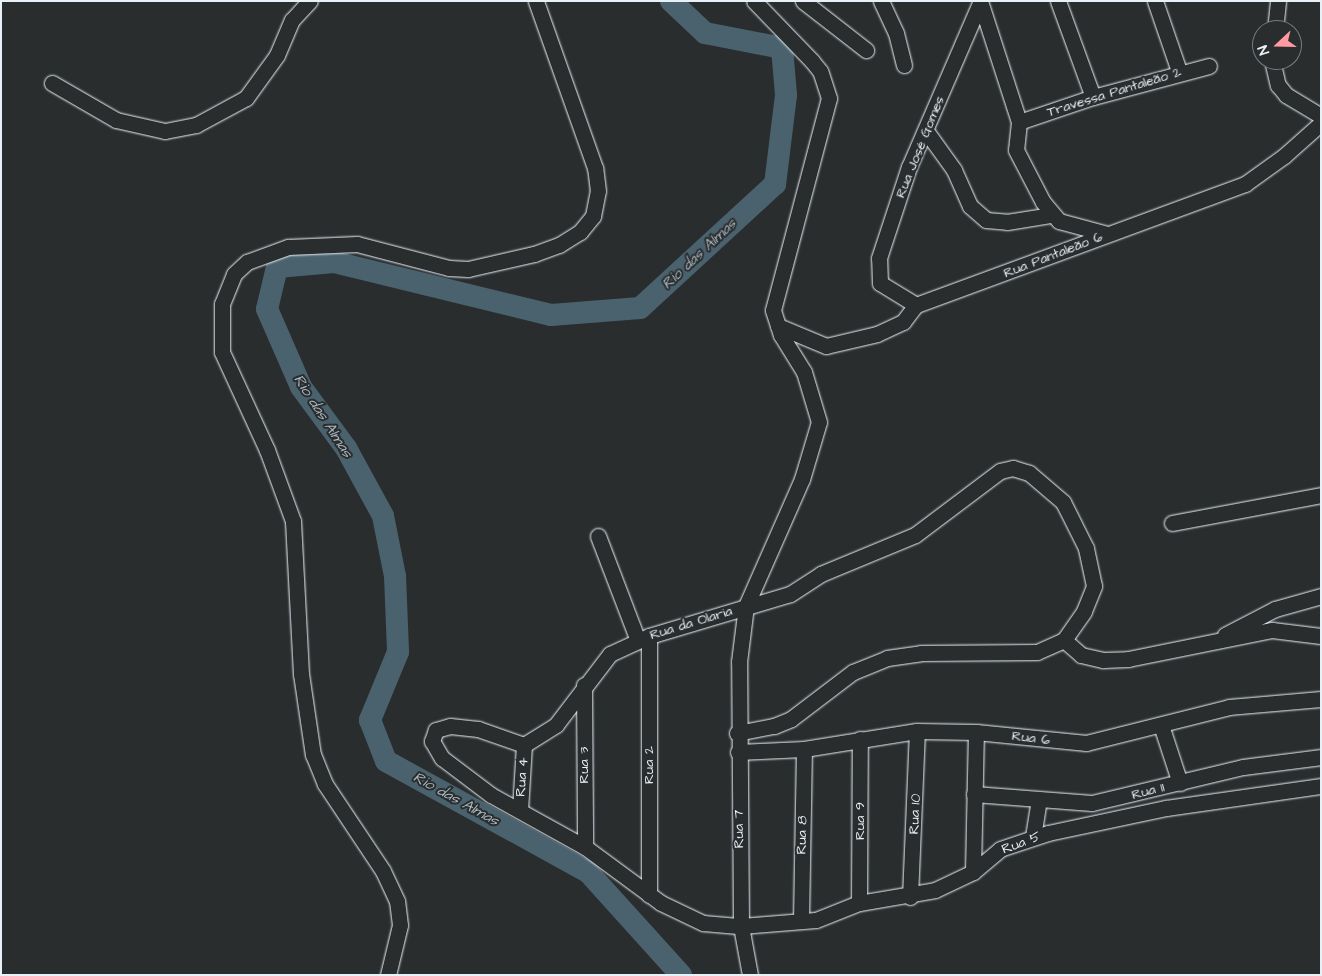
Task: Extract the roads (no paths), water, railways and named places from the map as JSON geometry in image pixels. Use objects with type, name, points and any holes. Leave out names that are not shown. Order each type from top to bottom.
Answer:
[{"type":"street","points":[[52,83],[116,120],[150,130],[186,128],[224,113],[246,98],[277,55],[292,20],[310,1]]},
{"type":"street","points":[[388,975],[400,925],[396,902],[383,871],[325,784],[313,756],[301,674],[293,521],[268,450],[222,352],[222,304],[234,274],[247,262],[288,247],[357,244],[449,268],[468,269],[534,254],[559,245],[580,232],[593,216],[598,191],[594,168],[536,1]]},
{"type":"street","points":[[754,1],[820,71],[828,98],[821,137],[775,295],[773,310],[778,326]]},
{"type":"street","points":[[803,1],[866,50]]},
{"type":"street","points":[[881,1],[904,65]]},
{"type":"street","points":[[1058,1],[1093,97]]},
{"type":"street","points":[[1155,1],[1179,71]]},
{"type":"street","points":[[1276,20],[1278,1]]},
{"type":"street","points":[[980,2],[1019,122],[1016,150],[1051,215],[1059,221],[1107,234]]},
{"type":"street","name":"Rua José Gomes","points":[[916,306],[886,290],[880,282],[877,268],[909,167],[980,2]]},
{"type":"street","name":"Travessa Pantaleão 2","points":[[1019,122],[1179,71],[1209,66]]},
{"type":"street","points":[[1274,70],[1278,85],[1286,94],[1321,116]]},
{"type":"street","name":"Rua Pantaleão 6","points":[[778,326],[818,345],[837,346],[891,329],[910,317],[916,306],[1245,184],[1284,156],[1321,123]]},
{"type":"street","points":[[926,131],[954,170],[970,206],[986,220],[1007,222],[1051,215]]},
{"type":"street","name":"Rua 7","points":[[750,975],[741,926],[737,733],[739,662],[746,606],[802,479],[819,422],[804,372],[778,326]]},
{"type":"street","name":"Rua da Olaria","points":[[524,745],[556,725],[584,684],[610,654],[644,638],[790,594],[821,574],[915,535],[990,476],[1013,468],[1029,473],[1063,502],[1078,530],[1090,562],[1094,586],[1084,611],[1064,640]]},
{"type":"street","points":[[1172,522],[1321,495]]},
{"type":"street","name":"Rua 2","points":[[598,536],[644,638],[649,895]]},
{"type":"street","points":[[1216,640],[1258,616],[1321,596]]},
{"type":"street","points":[[737,733],[762,730],[791,718],[853,672],[887,658],[921,653],[1037,652],[1064,640],[1081,655],[1103,660],[1128,659],[1216,640],[1288,629],[1321,636]]},
{"type":"street","name":"Rua 3","points":[[584,684],[585,847]]},
{"type":"street","name":"Rua 6","points":[[738,752],[804,749],[860,738],[917,731],[976,732],[1086,743],[1161,726],[1229,707],[1321,699]]},
{"type":"street","points":[[524,745],[478,729],[444,726],[433,734],[432,741],[442,758],[491,795],[585,847],[649,895]]},
{"type":"street","points":[[1161,726],[1180,783]]},
{"type":"street","name":"Rua 10","points":[[910,897],[917,731]]},
{"type":"street","points":[[973,872],[976,732]]},
{"type":"street","name":"Rua 9","points":[[859,903],[860,738]]},
{"type":"street","name":"Rua 4","points":[[520,810],[524,745]]},
{"type":"street","name":"Rua 8","points":[[800,920],[804,749]]},
{"type":"street","name":"Rua 11","points":[[974,794],[1072,804],[1111,801],[1243,767],[1321,757]]},
{"type":"street","name":"Rua 5","points":[[649,895],[703,923],[741,926],[827,917],[859,903],[910,897],[973,872],[1000,849],[1033,836],[1166,808],[1321,786]]},
{"type":"street","points":[[1033,836],[1039,801]]},
{"type":"waterway","name":"Rio das Almas","points":[[671,1],[705,33],[782,48],[786,95],[775,184],[640,308],[551,315],[334,262],[277,267],[267,309],[301,387],[346,448],[383,516],[395,576],[398,652],[370,720],[386,761],[588,872],[681,975]]}]
